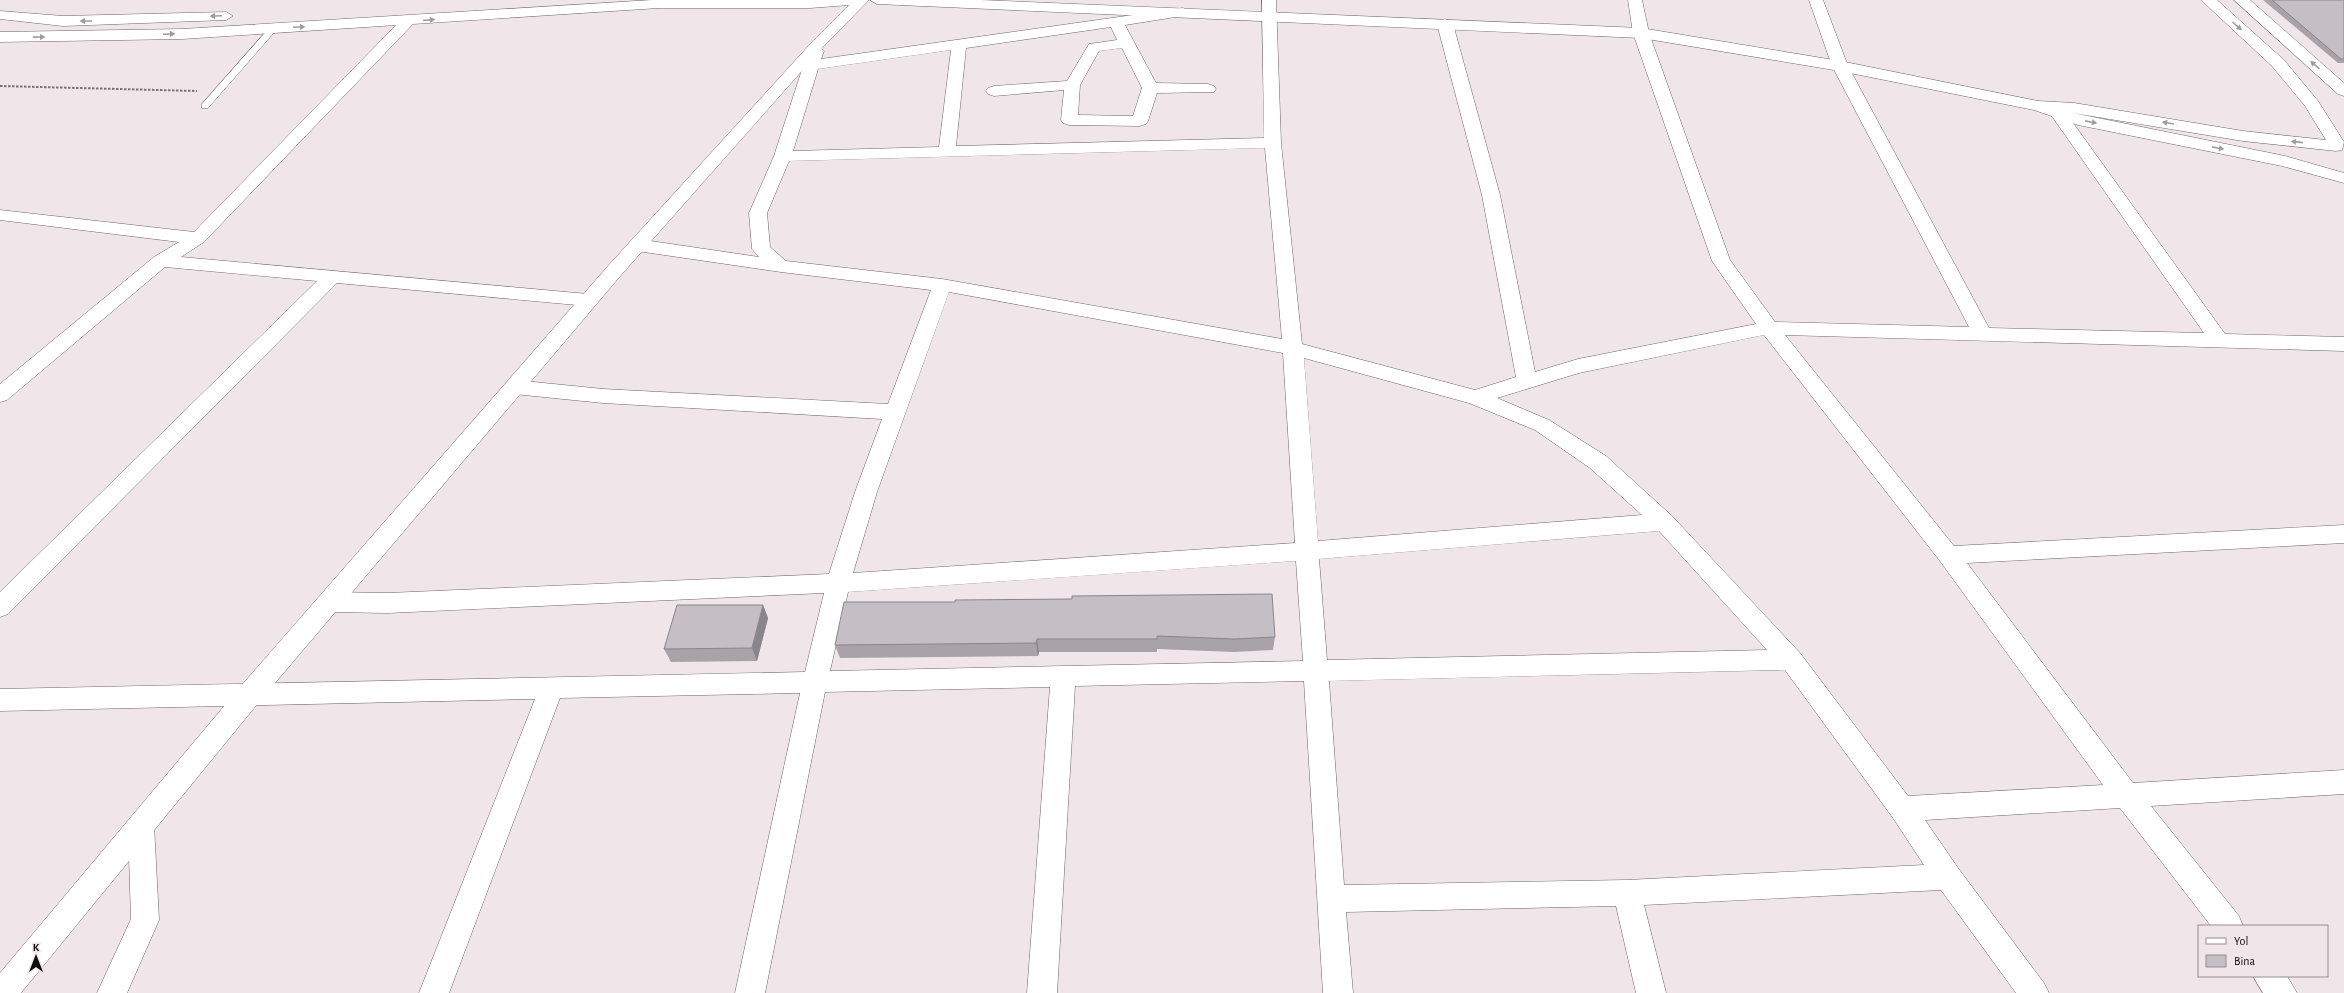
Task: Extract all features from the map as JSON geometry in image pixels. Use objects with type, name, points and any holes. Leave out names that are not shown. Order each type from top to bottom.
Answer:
[{"type":"street","points":[[345,9],[505,0]]},
{"type":"street","points":[[0,37],[182,34],[408,21],[659,4],[810,4],[856,0]]},
{"type":"street","points":[[2,993],[250,694],[588,300],[818,44],[862,0]]},
{"type":"street","points":[[876,0],[1183,12],[1268,8],[1445,24],[1641,33],[1840,66],[2038,106],[2078,120],[2285,161],[2344,178]]},
{"type":"street","points":[[1635,0],[1641,33],[1721,261],[1769,328],[1948,555],[2126,795],[2228,925]]},
{"type":"street","points":[[1816,0],[1840,66],[1983,334]]},
{"type":"street","points":[[2208,0],[2278,63],[2312,104],[2339,144]]},
{"type":"street","points":[[2241,0],[2344,91]]},
{"type":"street","points":[[1268,8],[1273,143],[1293,348],[1338,993]]},
{"type":"street","points":[[812,65],[1183,12]]},
{"type":"street","points":[[0,16],[63,21],[242,15]]},
{"type":"street","points":[[0,395],[161,261],[198,238],[408,21]]},
{"type":"street","points":[[1116,22],[1127,43],[1150,88],[1140,121],[1069,120],[1072,85],[1094,47],[1127,43]]},
{"type":"street","points":[[1445,24],[1491,195],[1527,382]]},
{"type":"street","points":[[781,266],[761,249],[758,213],[783,156],[818,44]]},
{"type":"street","points":[[946,150],[958,44]]},
{"type":"street","points":[[994,90],[1072,85]]},
{"type":"street","points":[[1150,88],[1208,89]]},
{"type":"street","points":[[2038,106],[2074,108],[2243,136],[2339,144]]},
{"type":"street","points":[[2057,112],[2220,341]]},
{"type":"street","points":[[783,156],[946,150],[1273,143]]},
{"type":"street","points":[[2339,144],[2331,151],[2331,160],[2344,174]]},
{"type":"street","points":[[0,215],[198,238]]},
{"type":"street","points":[[637,245],[781,266],[942,285],[1293,348],[1475,397],[1542,425],[1598,462],[1664,522],[1791,660],[1902,809],[1948,877],[2034,993]]},
{"type":"street","points":[[161,261],[331,278],[588,300]]},
{"type":"street","points":[[0,607],[331,278]]},
{"type":"street","points":[[750,993],[815,681],[838,583],[866,492],[942,285]]},
{"type":"street","points":[[1475,397],[1578,366],[1769,328],[2344,344]]},
{"type":"street","points":[[514,386],[603,396],[895,412]]},
{"type":"street","points":[[329,602],[388,603],[838,583],[1307,551],[1664,522]]},
{"type":"street","points":[[1948,555],[2344,534]]},
{"type":"street","points":[[0,700],[1791,660]]},
{"type":"street","points":[[1042,993],[1063,676]]},
{"type":"street","points":[[434,993],[552,687]]},
{"type":"street","points":[[1902,809],[2344,782]]},
{"type":"street","points":[[112,993],[145,920],[141,825]]},
{"type":"street","points":[[1331,899],[1627,893],[1948,877]]},
{"type":"street","points":[[1627,893],[1651,993]]},
{"type":"street","points":[[2269,977],[2282,993]]},
{"type":"lane","points":[[205,106],[274,28]]},
{"type":"path","points":[[0,86],[218,92]]},
{"type":"building","points":[[2272,0],[2344,0],[2344,59],[2341,59]]},
{"type":"building","points":[[1272,594],[1275,637],[1235,639],[1157,636],[1157,639],[1037,639],[1036,643],[835,645],[844,602],[955,602],[955,600],[1072,599],[1072,596]]},
{"type":"building","points":[[677,605],[763,605],[752,648],[664,649]]}]
